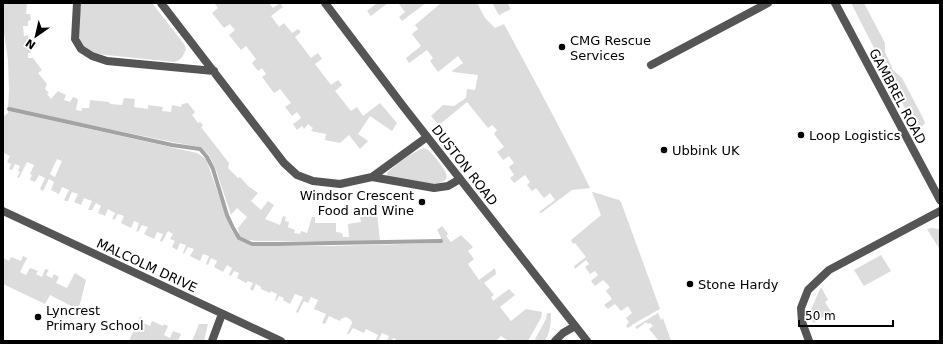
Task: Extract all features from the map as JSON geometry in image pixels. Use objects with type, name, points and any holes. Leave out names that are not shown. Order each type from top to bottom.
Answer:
[{"type":"street","points":[[77,3],[75,39],[81,49],[92,56],[107,61],[214,71]]},
{"type":"street","points":[[162,3],[284,163],[297,175],[313,181],[340,184],[372,177],[434,188],[448,186],[460,179]]},
{"type":"street","name":"DUSTON ROAD","points":[[325,3],[403,106],[586,341]]},
{"type":"street","points":[[651,65],[768,3]]},
{"type":"street","name":"GAMBREL ROAD","points":[[836,3],[940,200]]},
{"type":"street","points":[[372,177],[427,137]]},
{"type":"street","name":"MALCOLM DRIVE","points":[[3,211],[281,341]]},
{"type":"street","points":[[810,341],[802,322],[801,308],[808,290],[819,279],[829,270],[940,211]]},
{"type":"street","points":[[212,341],[222,314]]},
{"type":"street","points":[[555,341],[563,333],[575,326]]},
{"type":"shaded area","points":[[3,3],[27,4],[26,14],[30,14],[31,20],[28,21],[28,26],[23,26],[24,36],[28,35],[31,53],[28,53],[28,58],[33,58],[42,70],[38,73],[47,84],[45,89],[49,93],[47,94],[51,99],[58,91],[66,95],[64,100],[70,102],[73,97],[78,99],[76,110],[82,111],[82,108],[89,108],[90,100],[122,105],[124,98],[135,99],[134,107],[148,109],[148,105],[163,107],[162,111],[171,112],[172,105],[181,107],[182,104],[188,103],[195,112],[192,115],[198,123],[200,122],[203,125],[201,127],[229,163],[228,168],[238,178],[240,177],[248,186],[258,193],[251,201],[261,210],[268,201],[274,205],[265,219],[280,225],[283,216],[286,217],[285,221],[289,222],[288,227],[295,230],[294,233],[300,234],[301,231],[307,233],[312,217],[315,217],[315,223],[336,223],[336,232],[342,233],[343,237],[349,237],[348,224],[361,222],[360,217],[377,213],[380,241],[255,241],[244,239],[239,236],[238,228],[247,217],[237,208],[231,215],[216,170],[209,155],[200,147],[8,108],[8,60],[3,26]]},
{"type":"shaded area","points":[[81,3],[152,3],[184,44],[186,49],[184,54],[181,59],[174,62],[93,53],[85,48],[80,40],[78,32]]},
{"type":"shaded area","points":[[214,3],[269,3],[273,8],[280,3],[283,7],[271,16],[279,27],[284,23],[292,33],[298,29],[301,32],[295,37],[311,58],[318,53],[322,59],[315,64],[331,85],[338,80],[342,85],[335,91],[351,111],[357,107],[363,116],[380,103],[397,123],[392,131],[370,116],[358,134],[368,141],[360,149],[349,135],[340,143],[325,140],[326,134],[311,131],[313,128],[308,124],[304,129],[302,126],[297,130],[293,124],[301,118],[297,112],[292,116],[285,107],[291,103],[280,89],[274,93],[262,77],[266,74],[262,68],[258,71],[252,63],[256,59],[246,46],[241,50],[229,35],[235,30],[230,24],[224,28],[212,13],[218,8]]},
{"type":"shaded area","points":[[377,3],[388,3],[371,16],[367,11]]},
{"type":"shaded area","points":[[398,3],[426,3],[402,21],[399,17],[405,12]]},
{"type":"shaded area","points":[[441,3],[477,3],[485,18],[495,28],[504,24],[559,126],[590,188],[572,190],[541,213],[539,212],[555,200],[550,193],[544,198],[536,188],[532,191],[527,185],[530,182],[525,175],[514,183],[510,178],[514,175],[509,167],[514,163],[509,156],[503,160],[497,152],[504,147],[494,134],[497,130],[492,125],[488,128],[467,102],[439,125],[431,116],[443,105],[454,106],[466,98],[467,89],[475,90],[478,75],[453,72],[452,71],[463,63],[458,56],[438,72],[430,61],[433,58],[427,50],[409,63],[406,58],[421,46],[412,34],[418,29],[415,25]]},
{"type":"shaded area","points":[[492,3],[507,3],[511,9],[499,15]]},
{"type":"shaded area","points":[[851,3],[864,3],[885,43],[885,52],[893,70],[902,78],[923,118],[925,123],[919,129],[915,128]]},
{"type":"shaded area","points":[[8,111],[197,153],[206,159],[231,230],[239,240],[252,246],[329,246],[441,243],[441,237],[437,230],[442,226],[448,234],[446,236],[451,242],[461,235],[473,247],[468,251],[474,259],[468,264],[479,280],[495,268],[496,274],[484,283],[494,295],[491,297],[493,301],[509,289],[515,295],[500,307],[511,321],[526,309],[542,312],[541,318],[528,341],[508,341],[501,336],[496,341],[399,341],[393,338],[392,341],[387,341],[389,336],[382,333],[378,341],[375,341],[378,335],[366,329],[364,333],[353,328],[349,334],[347,334],[352,323],[351,320],[346,317],[340,321],[329,316],[325,324],[322,323],[326,314],[314,309],[318,300],[311,297],[308,303],[304,301],[298,313],[296,312],[303,297],[295,294],[290,304],[283,300],[284,298],[279,296],[275,301],[277,294],[261,289],[261,287],[256,284],[253,291],[250,289],[253,283],[248,281],[246,283],[237,278],[239,273],[234,271],[231,276],[229,275],[232,268],[227,265],[223,272],[214,267],[217,261],[211,258],[208,265],[206,264],[209,256],[203,254],[200,261],[190,256],[194,249],[188,247],[184,254],[183,253],[186,245],[180,243],[177,250],[172,247],[175,241],[170,239],[173,234],[168,231],[162,242],[160,241],[163,234],[157,232],[154,239],[144,234],[148,227],[142,225],[138,232],[136,232],[139,223],[134,221],[131,228],[121,223],[124,216],[118,214],[115,219],[112,220],[115,213],[108,209],[105,216],[98,213],[101,206],[96,203],[92,210],[88,210],[92,201],[84,198],[81,205],[74,202],[78,194],[72,192],[68,201],[64,200],[69,190],[62,187],[59,194],[51,190],[54,182],[49,179],[43,191],[40,189],[45,178],[39,175],[35,182],[30,180],[32,175],[30,174],[34,165],[27,162],[19,178],[17,177],[20,172],[18,171],[20,166],[15,164],[12,170],[9,169],[11,164],[7,162],[10,156],[4,153],[3,154],[3,117],[8,113]],"holes":[[[57,159],[62,161],[55,177],[50,174]]]},
{"type":"shaded area","points":[[424,148],[432,154],[444,169],[447,176],[446,179],[439,183],[432,184],[388,177],[387,173],[395,166],[410,155]]},
{"type":"shaded area","points":[[592,192],[619,200],[621,202],[660,309],[628,328],[626,326],[629,322],[626,318],[632,313],[628,306],[621,311],[615,304],[608,309],[604,305],[612,299],[606,291],[610,287],[603,280],[595,286],[591,281],[598,275],[595,271],[590,274],[585,267],[589,264],[586,260],[575,269],[574,266],[586,257],[571,240],[601,215]]},
{"type":"shaded area","points":[[932,228],[940,231],[940,250],[927,229]]},
{"type":"shaded area","points":[[881,255],[891,271],[864,286],[854,270]]},
{"type":"shaded area","points":[[23,256],[27,258],[20,272],[26,275],[30,268],[38,271],[36,274],[42,277],[45,269],[49,270],[46,275],[52,278],[54,274],[59,277],[56,283],[67,288],[75,273],[86,280],[80,304],[77,309],[50,295],[45,304],[3,284],[3,258],[9,261],[11,257],[21,261]]},
{"type":"shaded area","points":[[821,287],[828,300],[825,302],[831,312],[813,323],[811,310]]},
{"type":"shaded area","points":[[547,313],[551,313],[551,321],[547,338],[545,341],[534,341],[546,319]]},
{"type":"shaded area","points":[[658,313],[661,320],[663,318],[671,341],[657,341],[658,340],[649,329],[653,326],[650,323],[648,324],[646,322],[637,329],[635,327]]},
{"type":"shaded area","points":[[140,317],[142,317],[140,321],[150,326],[152,321],[163,326],[164,324],[168,326],[164,335],[170,338],[173,331],[181,334],[178,341],[129,341]]},
{"type":"shaded area","points":[[199,324],[208,324],[204,341],[192,341]]},
{"type":"waterway","points":[[9,109],[172,145],[200,149],[207,157],[213,169],[227,215],[233,228],[239,238],[252,244],[441,241]]},
{"type":"place","name":"CMG Rescue Services","points":[[562,47]]},
{"type":"place","name":"Loop Logistics","points":[[801,135]]},
{"type":"place","name":"Ubbink UK","points":[[664,150]]},
{"type":"place","name":"Windsor Crescent Food and Wine","points":[[422,202]]},
{"type":"place","name":"Stone Hardy","points":[[690,284]]},
{"type":"place","name":"Lyncrest Primary School","points":[[38,317]]}]
